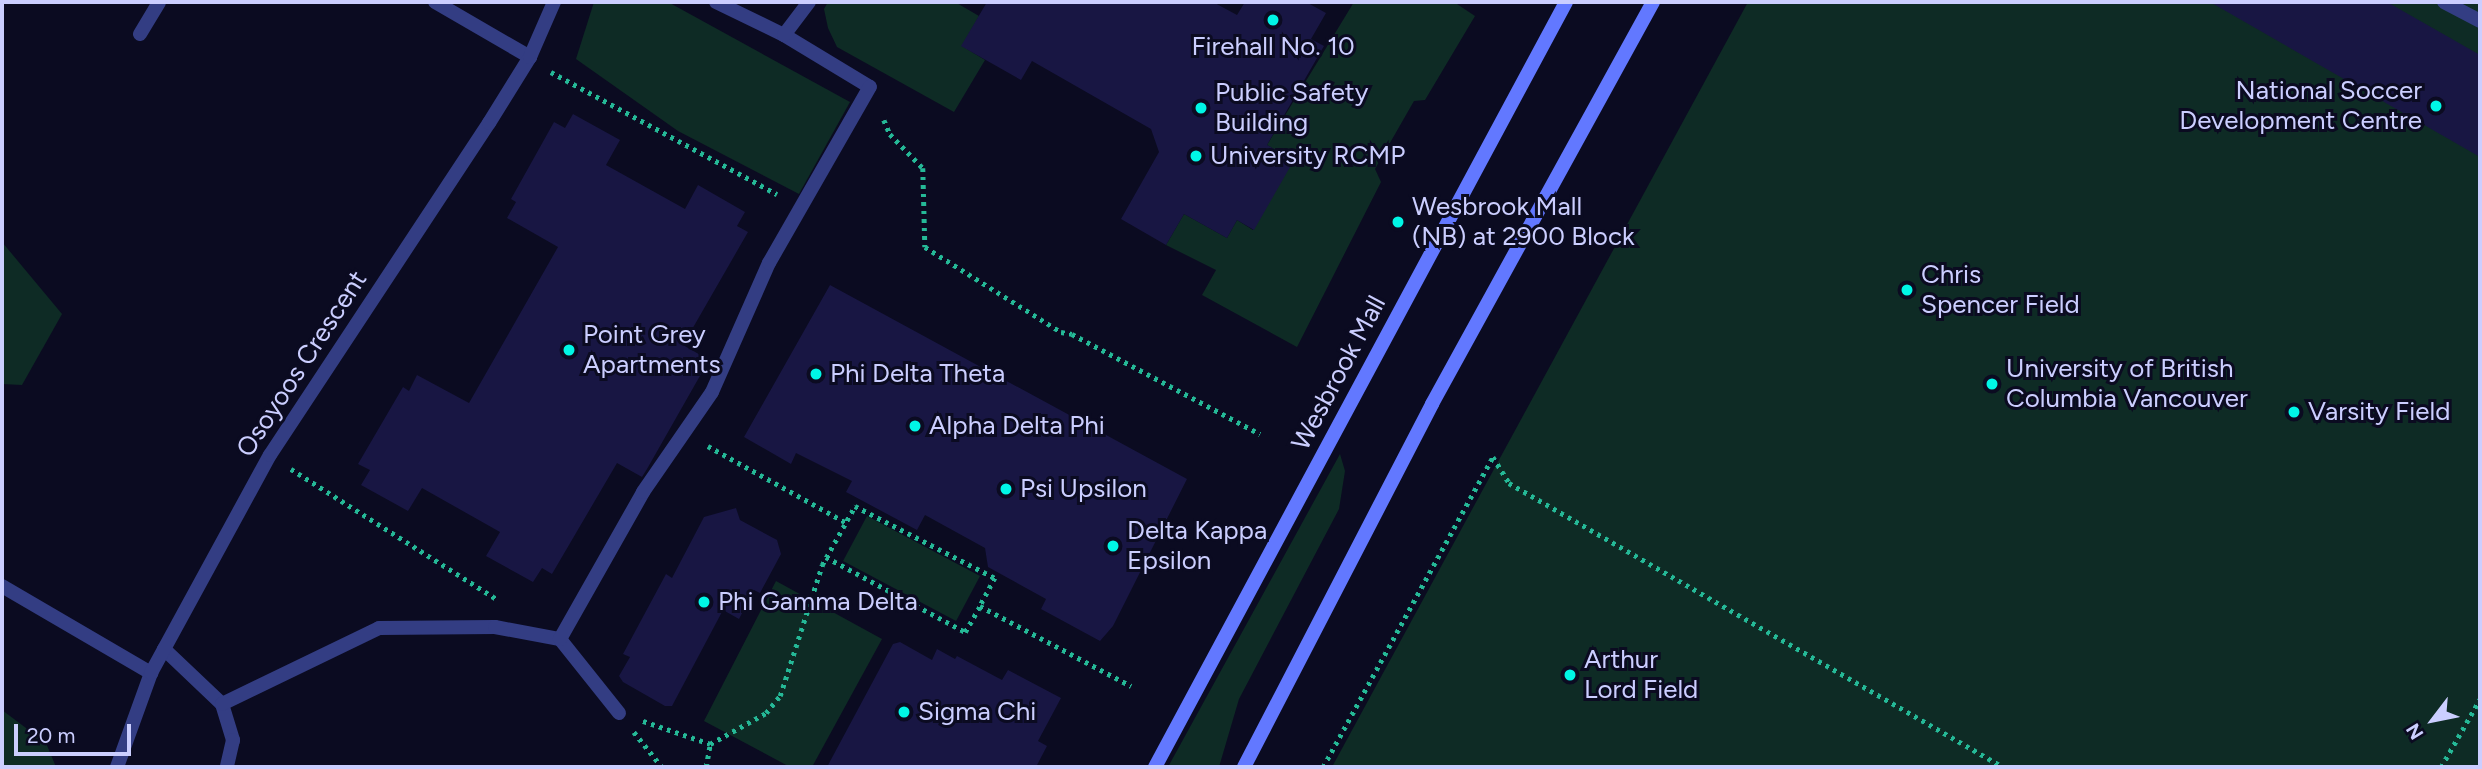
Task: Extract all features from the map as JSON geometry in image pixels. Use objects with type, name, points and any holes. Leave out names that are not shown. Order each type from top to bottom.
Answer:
[{"type":"main road","name":"Wesbrook Mall","points":[[1155,767],[1566,2]]},
{"type":"main road","points":[[1244,767],[1432,404],[1653,2]]},
{"type":"street","points":[[140,34],[159,2]]},
{"type":"street","points":[[435,2],[530,57]]},
{"type":"street","name":"Osoyoos Crescent","points":[[117,767],[151,673],[270,455],[530,57],[554,2]]},
{"type":"street","points":[[560,639],[643,492],[712,392],[769,263],[870,87],[784,35],[716,2]]},
{"type":"street","points":[[784,35],[809,2]]},
{"type":"street","points":[[2444,2],[2480,21]]},
{"type":"street","points":[[2,586],[151,673]]},
{"type":"street","points":[[222,704],[379,628],[495,626],[560,639],[619,713]]},
{"type":"street","points":[[164,649],[222,704],[233,740],[227,767]]},
{"type":"path","points":[[530,57],[558,77],[802,207]]},
{"type":"path","points":[[870,87],[890,134],[923,168],[925,247],[1061,332],[1260,434]]},
{"type":"path","points":[[684,432],[845,522]]},
{"type":"path","points":[[270,455],[504,603]]},
{"type":"path","points":[[1323,767],[1493,457],[1509,483],[2003,767]]},
{"type":"path","points":[[619,713],[710,744],[766,713],[780,696],[825,557],[855,506],[995,578],[965,632],[825,557]]},
{"type":"path","points":[[980,606],[1130,686]]},
{"type":"path","points":[[2441,767],[2480,699]]},
{"type":"path","points":[[619,713],[662,767]]},
{"type":"path","points":[[706,767],[710,744]]},
{"type":"green space","points":[[594,2],[668,2],[850,102],[799,194],[678,131],[576,59]]},
{"type":"green space","points":[[828,2],[955,2],[979,16],[962,46],[985,60],[954,112],[837,47],[828,28],[824,9]]},
{"type":"green space","points":[[1354,2],[1454,2],[1475,16],[1425,100],[1414,101],[1375,169],[1381,182],[1297,347],[1202,295],[1216,270],[1166,245],[1184,214],[1227,238],[1237,220],[1253,230],[1293,160],[1267,145]]},
{"type":"green space","name":"University of British Columbia Vancouver","points":[[1748,2],[2480,2],[2480,767],[1332,767]]},
{"type":"green space","points":[[2,242],[62,314],[22,385],[2,384]]},
{"type":"green space","points":[[1340,454],[1345,471],[1339,509],[1239,699],[1219,767],[1168,767]]},
{"type":"green space","points":[[867,516],[980,576],[956,621],[843,561]]},
{"type":"green space","points":[[776,581],[882,639],[812,767],[790,767],[704,721]]},
{"type":"green space","points":[[2,710],[46,743],[56,767],[2,767]]},
{"type":"building","name":"Public Safety Building","points":[[987,2],[1213,2],[1237,15],[1245,2],[1306,2],[1326,13],[1311,39],[1324,46],[1267,145],[1294,160],[1254,230],[1237,220],[1227,238],[1184,214],[1166,245],[1121,219],[1159,152],[1151,129],[1032,61],[1021,80],[961,46]]},
{"type":"building","name":"National Soccer Development Centre","points":[[2210,2],[2387,2],[2480,55],[2480,157]]},
{"type":"building","name":"Point Grey Apartments","points":[[573,114],[620,140],[606,165],[685,209],[698,185],[745,212],[737,226],[748,232],[683,345],[709,360],[647,469],[642,477],[617,463],[552,574],[542,568],[533,582],[486,556],[500,532],[422,488],[408,511],[361,485],[370,470],[358,464],[403,387],[409,391],[417,375],[469,403],[558,247],[507,218],[516,202],[511,199],[554,122],[565,128]]},
{"type":"building","points":[[830,285],[1187,479],[1113,626],[1100,641],[1041,609],[1046,599],[988,567],[985,548],[925,515],[917,530],[846,492],[852,481],[796,453],[791,464],[744,437]]},
{"type":"building","name":"Phi Gamma Delta","points":[[736,508],[740,520],[777,540],[781,554],[760,593],[754,590],[739,619],[723,610],[672,706],[665,706],[623,682],[619,676],[630,657],[623,654],[666,574],[672,578],[704,517]]},
{"type":"building","points":[[900,642],[932,660],[937,649],[955,659],[957,656],[1002,680],[1008,670],[1061,698],[1038,741],[1047,746],[1036,767],[827,767],[893,644]]},
{"type":"place","name":"Firehall No. 10","points":[[1273,20]]},
{"type":"place","name":"National Soccer Development Centre","points":[[2436,106]]},
{"type":"place","name":"Public Safety Building","points":[[1201,108]]},
{"type":"place","name":"University RCMP","points":[[1196,156]]},
{"type":"place","name":"Wesbrook Mall (NB) at 2900 Block","points":[[1398,222]]},
{"type":"place","name":"Chris Spencer Field","points":[[1907,290]]},
{"type":"place","name":"Point Grey Apartments","points":[[569,350]]},
{"type":"place","name":"Phi Delta Theta","points":[[816,374]]},
{"type":"place","name":"University of British Columbia Vancouver","points":[[1992,384]]},
{"type":"place","name":"Varsity Field","points":[[2294,412]]},
{"type":"place","name":"Alpha Delta Phi","points":[[915,426]]},
{"type":"place","name":"Psi Upsilon","points":[[1006,489]]},
{"type":"place","name":"Delta Kappa Epsilon","points":[[1113,546]]},
{"type":"place","name":"Phi Gamma Delta","points":[[704,602]]},
{"type":"place","name":"Arthur Lord Field","points":[[1570,675]]},
{"type":"place","name":"Sigma Chi","points":[[904,712]]}]
